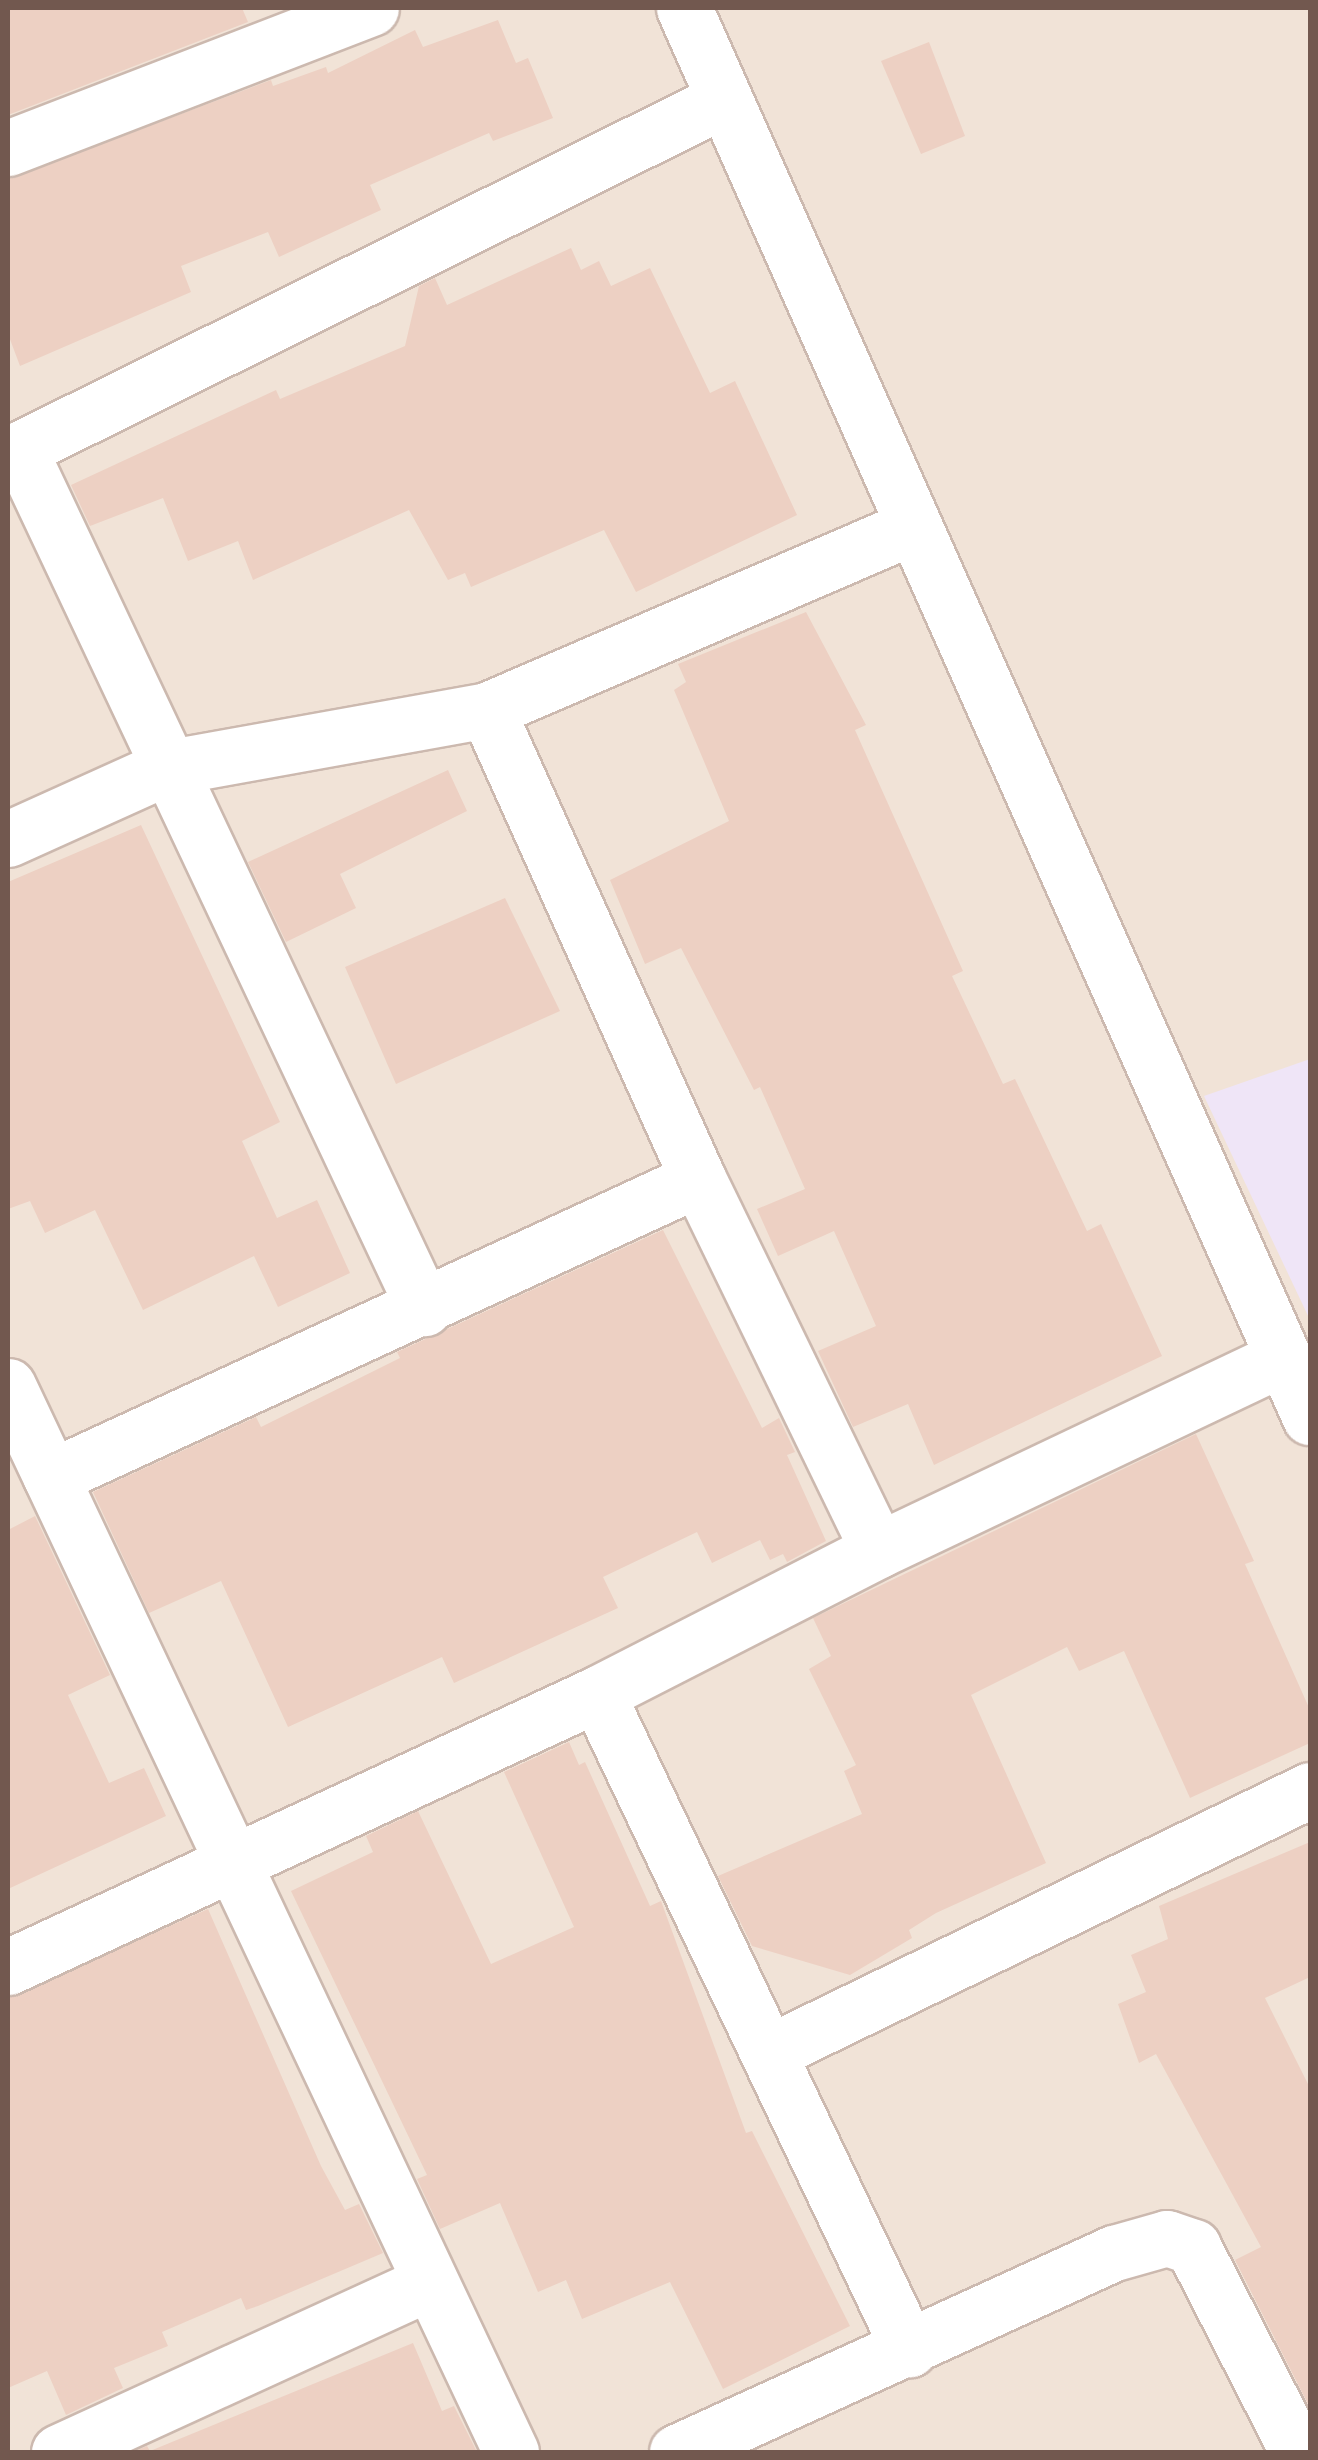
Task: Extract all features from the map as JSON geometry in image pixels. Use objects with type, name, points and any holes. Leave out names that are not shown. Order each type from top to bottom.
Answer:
[{"type":"street","points":[[8,148],[372,8]]},
{"type":"street","points":[[684,8],[1310,1417]]},
{"type":"street","points":[[424,1308],[13,452],[722,100]]},
{"type":"street","points":[[8,839],[165,768],[487,710],[912,527]]},
{"type":"street","points":[[487,710],[698,1179],[878,1550]]},
{"type":"street","points":[[51,1477],[698,1179]]},
{"type":"street","points":[[8,1967],[596,1694],[878,1550],[1283,1358]]},
{"type":"street","points":[[8,1386],[511,2452]]},
{"type":"street","points":[[596,1694],[909,2349]]},
{"type":"street","points":[[770,2052],[1310,1790]]},
{"type":"street","points":[[677,2452],[1114,2253],[1167,2238],[1193,2247],[1298,2452]]},
{"type":"street","points":[[59,2452],[430,2282]]},
{"type":"shaded area","points":[[8,8],[1310,8],[1310,2452],[8,2452]]},
{"type":"shaded area","points":[[1310,1059],[1310,1320],[1204,1096]]},
{"type":"building","points":[[8,8],[242,8],[248,22],[8,115]]},
{"type":"building","points":[[498,20],[516,63],[528,58],[553,118],[493,141],[489,133],[370,185],[381,210],[279,257],[268,232],[181,266],[191,292],[20,366],[8,334],[8,179],[271,80],[273,86],[326,67],[328,73],[415,30],[423,47]]},
{"type":"building","points":[[929,42],[965,136],[921,154],[881,61]]},
{"type":"building","points":[[571,248],[581,270],[599,261],[611,286],[650,268],[710,393],[735,381],[797,515],[636,592],[604,530],[471,587],[465,573],[448,580],[409,510],[253,580],[238,541],[188,561],[163,498],[90,526],[71,485],[276,390],[280,399],[405,346],[419,286],[435,278],[447,305]]},
{"type":"building","points":[[806,612],[866,725],[855,730],[963,971],[952,976],[1003,1084],[1015,1079],[1087,1231],[1101,1224],[1162,1356],[934,1465],[908,1404],[853,1427],[818,1351],[876,1326],[834,1231],[778,1256],[757,1209],[805,1189],[760,1087],[754,1090],[681,948],[645,964],[610,880],[729,821],[674,690],[686,682],[678,664]]},
{"type":"building","points":[[448,770],[467,811],[340,874],[356,908],[286,942],[248,862]]},
{"type":"building","points":[[141,825],[280,1122],[242,1141],[277,1218],[317,1200],[350,1273],[278,1307],[254,1256],[143,1310],[95,1210],[45,1233],[30,1201],[8,1209],[8,882]]},
{"type":"building","points":[[505,898],[560,1011],[396,1084],[345,967]]},
{"type":"building","points":[[663,1230],[762,1428],[779,1418],[795,1452],[787,1455],[826,1541],[787,1562],[783,1554],[770,1560],[760,1540],[712,1563],[697,1532],[603,1577],[618,1608],[454,1683],[442,1657],[288,1727],[221,1581],[149,1613],[93,1492],[256,1417],[261,1427],[400,1358],[397,1352]]},
{"type":"building","points":[[1196,1434],[1254,1561],[1245,1564],[1310,1710],[1310,1743],[1190,1798],[1124,1651],[1079,1671],[1067,1647],[971,1695],[1046,1863],[936,1913],[909,1930],[912,1938],[850,1975],[752,1946],[718,1876],[862,1814],[844,1771],[856,1765],[809,1669],[831,1656],[813,1618]]},
{"type":"building","points":[[35,1516],[110,1675],[68,1695],[109,1783],[144,1768],[166,1816],[8,1889],[8,1530]]},
{"type":"building","points":[[569,1742],[579,1765],[585,1762],[650,1906],[661,1901],[746,2133],[752,2131],[850,2326],[723,2389],[670,2282],[582,2319],[566,2280],[538,2292],[500,2203],[440,2229],[417,2179],[427,2175],[291,1891],[373,1852],[366,1836],[418,1811],[491,1964],[574,1927],[504,1772]]},
{"type":"building","points":[[1310,1842],[1310,1977],[1265,1998],[1310,2088],[1310,2408],[1235,2260],[1261,2247],[1156,2054],[1139,2063],[1118,2004],[1146,1992],[1131,1955],[1168,1939],[1159,1906]]},
{"type":"building","points":[[208,1909],[321,2166],[345,2210],[359,2204],[383,2253],[258,2306],[246,2310],[241,2298],[162,2332],[168,2346],[114,2368],[123,2388],[66,2415],[47,2371],[8,2388],[8,1998]]},
{"type":"building","points":[[413,2343],[442,2411],[454,2406],[477,2452],[133,2452],[147,2446],[150,2451]]}]
